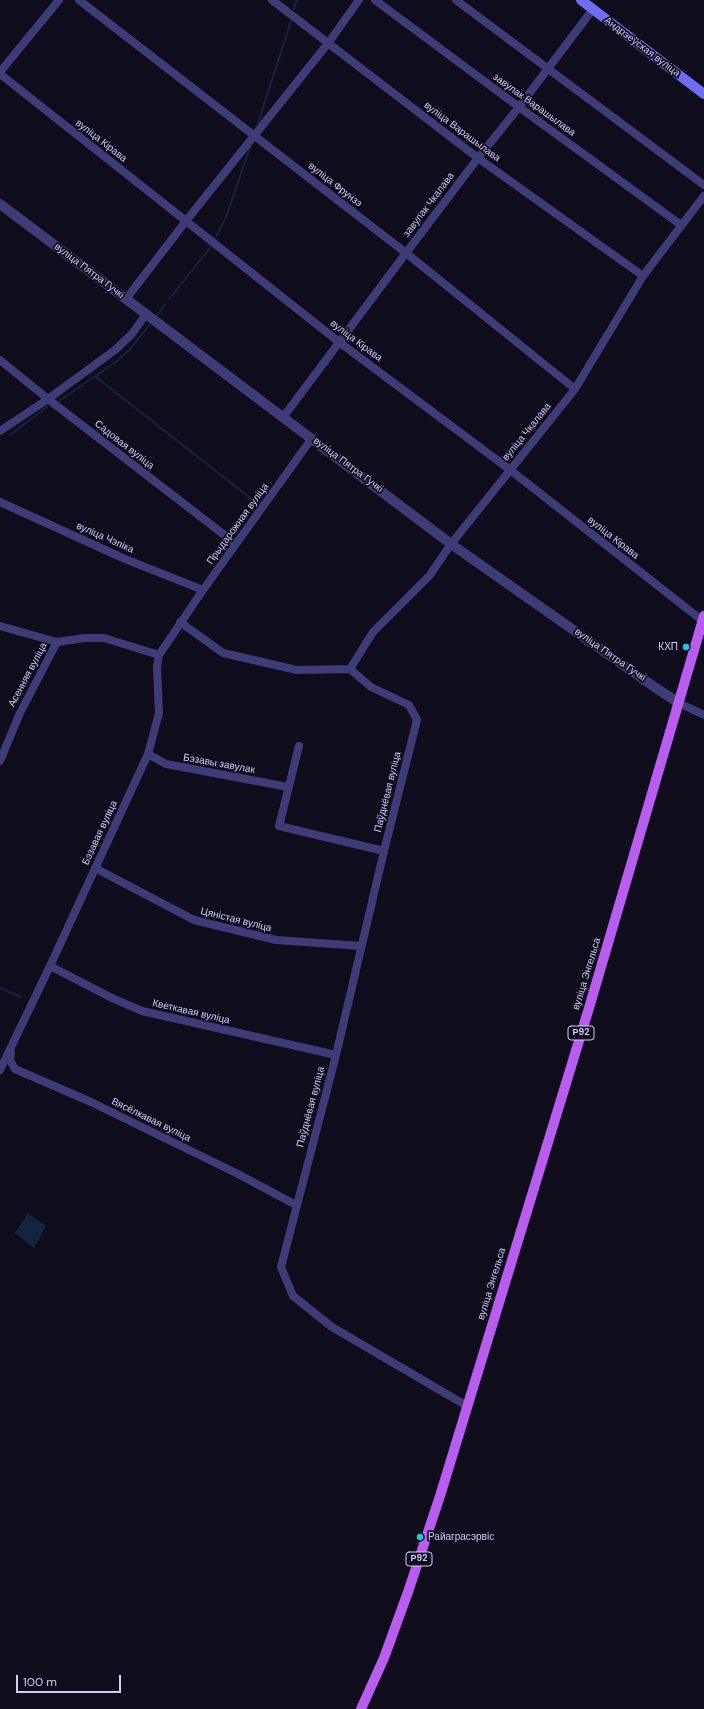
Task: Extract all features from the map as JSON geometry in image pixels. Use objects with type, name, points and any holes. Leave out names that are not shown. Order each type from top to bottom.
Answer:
[{"type":"main road","name":"Андрэеўская вуліца","points":[[581,0],[704,94]]},
{"type":"main road","name":"вуліца Энгельса","points":[[467,1406],[588,1012],[703,618]]},
{"type":"main road","name":"Р92","points":[[361,1709],[384,1658],[408,1592],[467,1406]]},
{"type":"street","points":[[0,73],[59,0]]},
{"type":"street","name":"вуліца Фрунзэ","points":[[80,0],[406,253],[575,388]]},
{"type":"street","name":"вуліца Варашылава","points":[[272,0],[329,42],[478,158],[643,276]]},
{"type":"street","points":[[126,299],[186,221],[329,42],[359,0]]},
{"type":"street","name":"завулак Варашылава","points":[[375,0],[681,225]]},
{"type":"street","points":[[456,0],[704,185]]},
{"type":"street","name":"завулак Чкалава","points":[[284,416],[478,158],[519,107],[593,9]]},
{"type":"street","name":"вуліца Кірава","points":[[0,73],[339,342],[510,469],[703,618]]},
{"type":"street","name":"вуліца Чкалава","points":[[350,669],[373,632],[430,575],[451,544],[575,388],[643,276],[704,196]]},
{"type":"street","name":"вуліца Пятра Гучкі","points":[[0,204],[284,416],[451,544],[656,688],[704,715]]},
{"type":"street","points":[[0,431],[48,399],[115,350],[132,334],[146,314]]},
{"type":"street","name":"Садовая вуліца","points":[[0,360],[48,399],[236,544]]},
{"type":"street","name":"Прыдарожная вуліца","points":[[180,622],[312,438]]},
{"type":"street","name":"вуліца Чэпіка","points":[[0,502],[122,558],[202,590]]},
{"type":"street","points":[[180,622],[223,653],[297,670],[350,669]]},
{"type":"street","name":"Бэзавая вуліца","points":[[0,1070],[148,754],[159,713],[157,667],[159,655],[180,622]]},
{"type":"street","points":[[0,626],[57,642],[85,638],[104,638],[159,655]]},
{"type":"street","name":"Асенняя вуліца","points":[[0,761],[20,713],[57,642]]},
{"type":"street","name":"Паўднёвая вуліца","points":[[350,669],[372,687],[409,705],[417,720],[384,850],[336,1055],[281,1267],[293,1296],[332,1327],[467,1406]]},
{"type":"street","points":[[299,746],[279,826],[384,850]]},
{"type":"street","name":"Бэзавы завулак","points":[[148,754],[166,764],[288,787]]},
{"type":"street","name":"Цяністая вуліца","points":[[95,868],[194,920],[276,940],[361,946]]},
{"type":"street","name":"Кветкавая вуліца","points":[[50,966],[112,998],[142,1011],[336,1055]]},
{"type":"street","name":"Вясёлкавая вуліца","points":[[11,1047],[10,1060],[15,1069],[91,1102],[296,1205]]},
{"type":"water","points":[[28,1213],[46,1226],[34,1248],[15,1233]]},
{"type":"waterway","points":[[294,9],[297,0]]},
{"type":"waterway","points":[[258,123],[291,21]]},
{"type":"waterway","points":[[216,237],[226,217],[251,145]]},
{"type":"waterway","points":[[170,298],[210,248]]},
{"type":"waterway","points":[[157,315],[165,305]]},
{"type":"waterway","points":[[59,401],[116,362],[131,348],[149,325]]},
{"type":"waterway","points":[[96,377],[254,501]]},
{"type":"waterway","points":[[10,435],[47,407]]},
{"type":"waterway","points":[[0,988],[21,997]]},
{"type":"place","name":"КХП","points":[[686,647]]},
{"type":"place","name":"Райаграсэрвіс","points":[[420,1537]]}]
